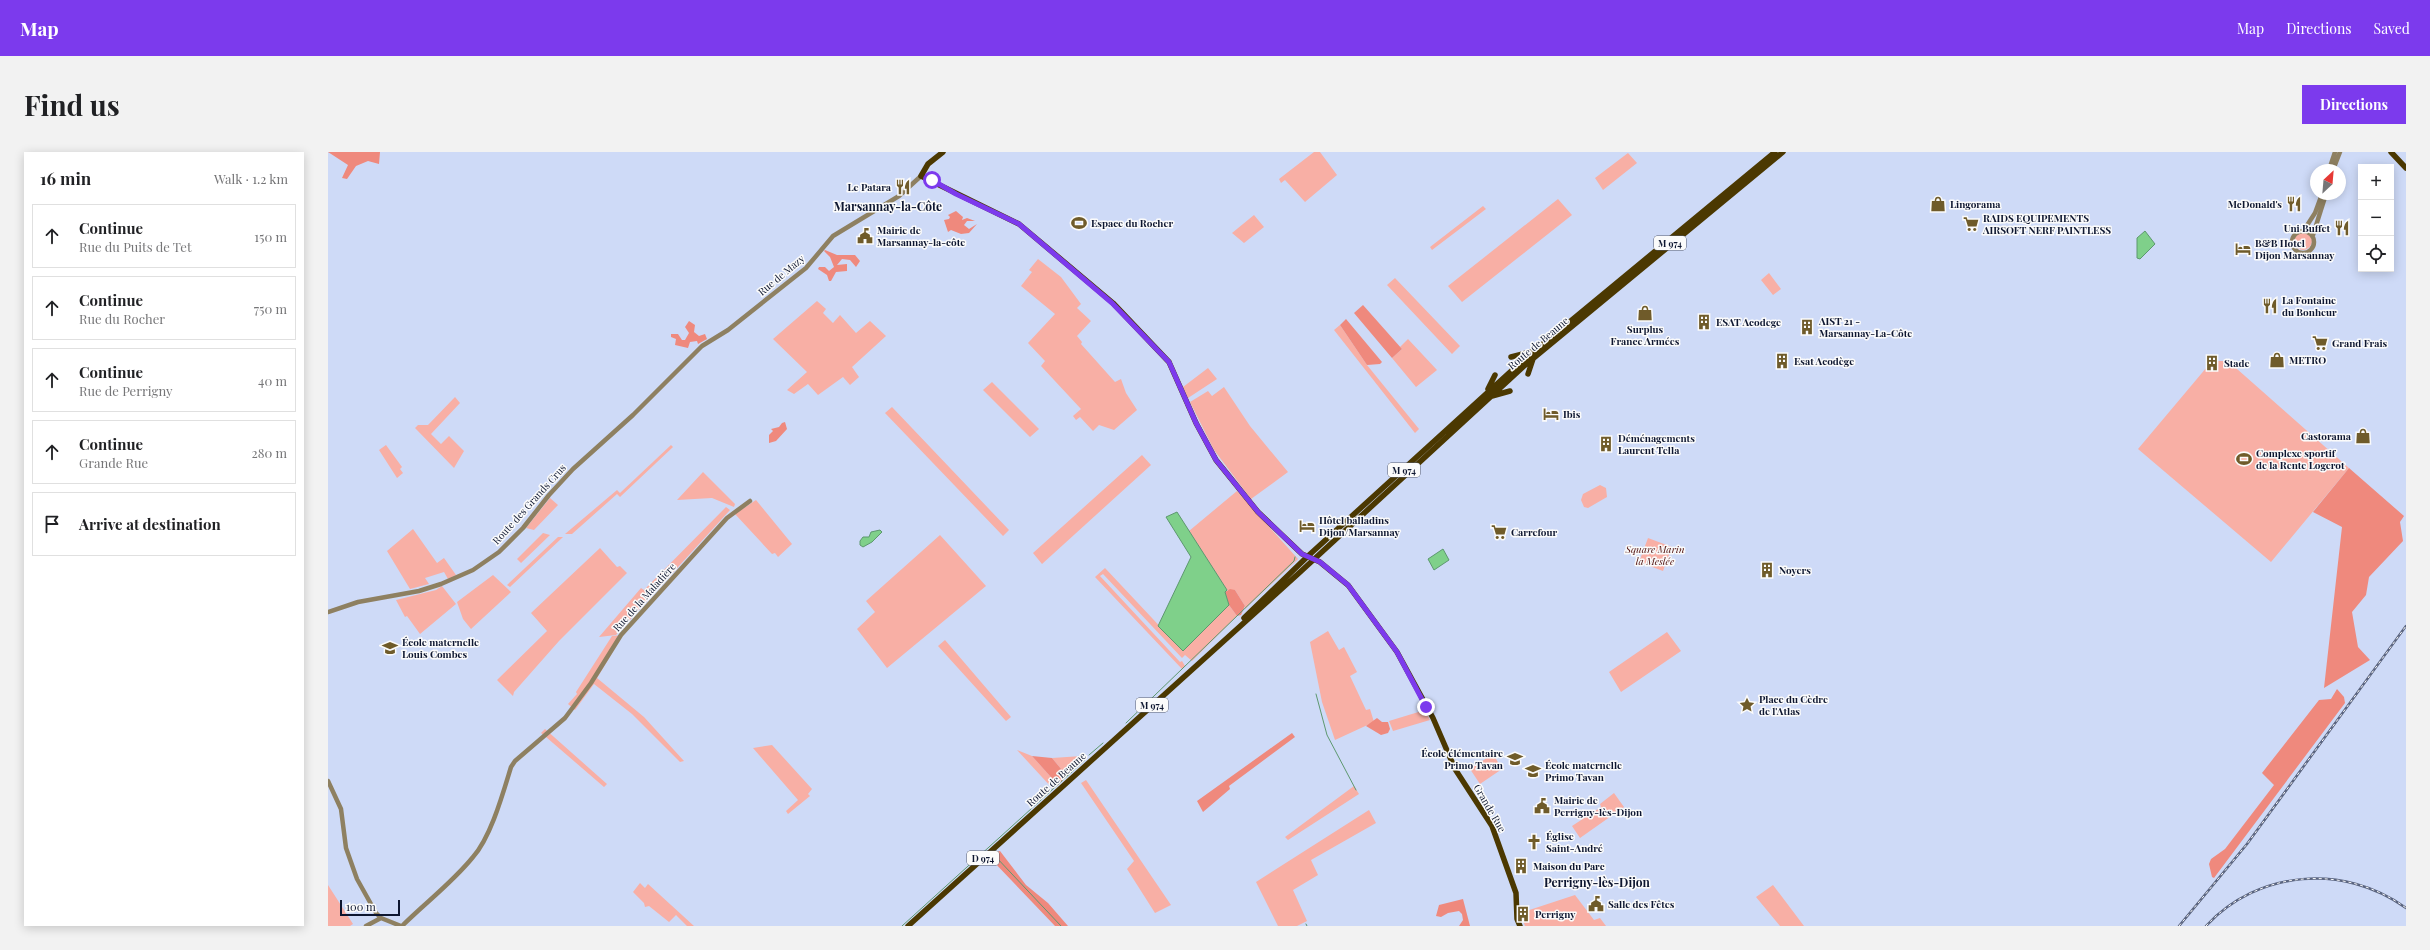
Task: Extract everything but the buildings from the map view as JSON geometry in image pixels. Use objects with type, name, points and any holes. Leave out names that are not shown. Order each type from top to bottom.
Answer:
[{"type":"main road","name":"Rue de Mazy","points":[[921,176],[928,164],[943,152]]},
{"type":"main road","name":"Route de Beaune","points":[[1314,559],[1534,351],[1775,152]]},
{"type":"main road","name":"Route de Beaune","points":[[1308,556],[1488,395],[1783,152]]},
{"type":"main road","points":[[2391,152],[2406,168]]},
{"type":"main road","name":"Grande Rue","points":[[921,176],[932,180],[956,194],[1013,221],[1054,252],[1112,303],[1169,362],[1196,423],[1216,460],[1258,512],[1301,552],[1331,569],[1348,585],[1397,652],[1433,718],[1455,769],[1492,826],[1516,893],[1517,919],[1520,926]]},
{"type":"main road","points":[[1511,357],[1534,351]]},
{"type":"main road","points":[[1528,374],[1533,359]]},
{"type":"main road","points":[[1495,375],[1488,395],[1510,391]]},
{"type":"main road","name":"M 974","points":[[1218,646],[1261,600],[1308,556]]},
{"type":"main road","name":"M 974","points":[[1218,646],[1314,559]]},
{"type":"main road","name":"Route de Beaune","points":[[908,926],[1218,646]]},
{"type":"street","points":[[2331,164],[2335,152]]},
{"type":"street","points":[[2335,164],[2340,152]]},
{"type":"street","name":"Rue de Mazy","points":[[633,415],[702,346],[728,330],[806,268],[833,236],[899,196],[921,176]]},
{"type":"street","points":[[2320,200],[2315,213],[2304,230],[2293,236],[2292,247],[2296,251],[2302,253],[2312,249],[2314,245],[2313,235],[2324,200]]},
{"type":"street","points":[[2304,230],[2313,235]]},
{"type":"street","name":"Route des Grands Crus","points":[[328,612],[358,602],[419,591],[473,570],[499,552],[523,528],[549,495],[573,469],[633,415]]},
{"type":"street","name":"Rue de la Maladière","points":[[402,926],[455,876],[480,847],[489,832],[511,767],[524,752],[570,711],[621,635],[654,598],[727,518],[750,501]]},
{"type":"street","points":[[328,781],[342,811],[346,848],[353,869],[368,899],[381,918],[402,926]]},
{"type":"street","points":[[366,926],[381,918]]},
{"type":"green space","points":[[1314,152],[1320,152],[1337,175],[1305,202],[1285,180],[1281,183],[1279,179]]},
{"type":"green space","points":[[1628,153],[1637,163],[1603,190],[1595,178]]},
{"type":"green space","points":[[1558,199],[1572,215],[1462,302],[1448,286]]},
{"type":"green space","points":[[1483,206],[1486,209],[1432,250],[1430,247]]},
{"type":"green space","points":[[1254,215],[1264,227],[1244,243],[1232,233]]},
{"type":"green space","points":[[2303,232],[2309,235],[2312,241],[2309,247],[2303,250],[2297,247],[2294,241],[2297,235]]},
{"type":"green space","points":[[1038,259],[1061,277],[1081,304],[1077,308],[1091,321],[1077,336],[1082,342],[1081,344],[1115,382],[1121,379],[1126,393],[1137,410],[1114,430],[1099,425],[1093,431],[1080,417],[1076,420],[1073,416],[1081,409],[1041,366],[1045,361],[1028,343],[1055,314],[1021,286],[1032,272],[1029,270]]},
{"type":"green space","points":[[1769,273],[1781,289],[1773,295],[1761,280]]},
{"type":"green space","points":[[1395,278],[1460,346],[1452,354],[1387,285]]},
{"type":"green space","points":[[817,301],[826,309],[823,313],[833,323],[840,315],[856,333],[870,321],[886,336],[852,367],[859,377],[850,385],[843,377],[818,395],[808,384],[794,394],[787,390],[807,372],[773,339]]},
{"type":"green space","points":[[1340,325],[1367,365],[1419,429],[1415,433],[1334,330]]},
{"type":"green space","points":[[1408,339],[1437,370],[1416,387],[1392,358],[1402,349],[1400,347]]},
{"type":"green space","name":"Complexe sportif de la Rente Logerot","points":[[2212,361],[2228,361],[2349,468],[2271,562],[2138,449]]},
{"type":"green space","points":[[1208,368],[1217,379],[1188,398],[1183,387]]},
{"type":"green space","points":[[992,382],[1039,429],[1030,437],[983,390]]},
{"type":"green space","points":[[1224,387],[1250,426],[1288,472],[1251,499],[1214,450],[1190,402],[1208,391],[1212,396]]},
{"type":"green space","points":[[455,397],[460,403],[431,434],[441,444],[449,436],[464,451],[454,468],[415,428],[418,425],[428,425]]},
{"type":"green space","points":[[892,407],[1009,530],[1003,536],[885,413]]},
{"type":"green space","points":[[386,445],[402,467],[400,469],[403,473],[397,478],[379,450]]},
{"type":"green space","points":[[671,445],[673,447],[620,497],[617,494],[572,534],[565,534],[617,490],[620,493]]},
{"type":"green space","points":[[1142,455],[1151,465],[1042,564],[1033,553]]},
{"type":"green space","points":[[703,472],[735,504],[734,507],[712,498],[677,500]]},
{"type":"green space","points":[[1600,485],[1606,488],[1607,497],[1588,508],[1584,507],[1581,500],[1583,494]]},
{"type":"green space","points":[[1237,491],[1298,559],[1245,609],[1245,606],[1235,590],[1227,590],[1189,531]]},
{"type":"green space","points":[[550,498],[558,505],[534,530],[526,528]]},
{"type":"green space","points":[[756,500],[792,544],[778,557],[775,553],[772,554],[735,514]]},
{"type":"green space","points":[[726,507],[730,510],[616,635],[599,637],[641,588],[644,590]]},
{"type":"green space","points":[[413,529],[437,563],[444,558],[456,575],[448,579],[444,572],[425,578],[429,584],[410,589],[387,551]]},
{"type":"green space","points":[[543,533],[550,535],[521,563],[517,559]]},
{"type":"green space","points":[[940,535],[986,586],[887,668],[857,629],[875,612],[866,601]]},
{"type":"green space","points":[[558,537],[563,537],[510,587],[507,585]]},
{"type":"green space","name":"Square Marin la Meslée","points":[[1648,538],[1672,547],[1663,571],[1639,562]]},
{"type":"green space","points":[[600,548],[617,567],[620,566],[627,573],[559,641],[514,692],[513,696],[497,680],[547,631],[531,613]]},
{"type":"green space","points":[[1105,568],[1183,651],[1229,605],[1237,616],[1192,661],[1185,655],[1182,658],[1103,574],[1100,576],[1180,662],[1182,661],[1185,666],[1182,669],[1095,577]]},
{"type":"green space","points":[[493,575],[511,592],[471,629],[463,619],[457,602]]},
{"type":"green space","points":[[442,586],[456,604],[420,634],[407,616],[405,617],[396,600],[436,590]]},
{"type":"green space","points":[[1328,631],[1339,650],[1344,647],[1357,672],[1350,676],[1366,710],[1370,709],[1374,722],[1335,740],[1322,702],[1310,642]]},
{"type":"green space","points":[[1667,632],[1681,651],[1621,692],[1609,672]]},
{"type":"green space","points":[[623,635],[597,678],[644,717],[684,761],[680,762],[632,714],[594,684],[575,710],[568,704],[577,694],[576,692],[612,636]]},
{"type":"green space","points":[[945,640],[1011,717],[1006,721],[938,646]]},
{"type":"green space","points":[[1425,710],[1430,720],[1393,731],[1389,721]]},
{"type":"green space","points":[[545,729],[607,784],[604,787],[541,733]]},
{"type":"green space","points":[[772,745],[812,789],[808,794],[810,796],[788,814],[786,811],[798,800],[753,748]]},
{"type":"green space","points":[[1017,750],[1032,756],[1058,785],[1053,789]]},
{"type":"green space","points":[[1493,754],[1502,769],[1480,784],[1470,769]]},
{"type":"green space","points":[[1082,756],[1087,758],[1067,776],[1052,758]]},
{"type":"green space","points":[[1086,780],[1171,905],[1155,913],[1127,869],[1134,861],[1081,783]]},
{"type":"green space","points":[[1354,786],[1359,794],[1288,840],[1285,837]]},
{"type":"green space","points":[[1614,793],[1624,807],[1580,838],[1572,826],[1601,807],[1600,804]]},
{"type":"green space","points":[[1369,810],[1376,823],[1311,860],[1318,875],[1293,890],[1307,921],[1297,926],[1278,926],[1256,882]]},
{"type":"green space","points":[[640,883],[645,888],[648,884],[694,926],[687,926],[676,915],[669,922],[649,906],[645,907],[644,903],[633,892]]},
{"type":"green space","points":[[328,885],[353,924],[350,926],[328,926]]},
{"type":"green space","points":[[1773,885],[1804,926],[1780,926],[1756,897]]},
{"type":"green space","points":[[1575,895],[1594,920],[1600,918],[1606,926],[1525,926],[1520,913]]},
{"type":"shaded area","points":[[328,152],[380,152],[379,164],[368,161],[356,166],[347,179],[342,178],[348,165]]},
{"type":"shaded area","points":[[956,211],[963,217],[962,220],[967,218],[975,221],[967,221],[964,225],[969,229],[977,224],[969,233],[961,234],[951,230],[948,232],[944,220],[949,219],[950,217],[948,215]]},
{"type":"shaded area","points":[[2145,231],[2155,244],[2140,259],[2137,258],[2137,238]]},
{"type":"shaded area","points":[[825,250],[837,255],[855,255],[860,261],[856,267],[850,260],[842,259],[837,265],[847,264],[847,271],[836,272],[831,281],[829,281],[827,275],[818,269],[819,267],[825,267],[829,271],[834,267],[830,257],[824,251]]},
{"type":"shaded area","points":[[1363,305],[1402,349],[1392,358],[1354,313]]},
{"type":"shaded area","points":[[1346,319],[1382,362],[1380,364],[1367,365],[1340,325]]},
{"type":"shaded area","points":[[689,321],[695,325],[694,332],[699,336],[705,334],[707,339],[698,344],[697,341],[690,342],[688,348],[675,345],[676,339],[671,337],[671,334],[678,334],[682,340],[685,340],[689,333],[685,327]]},
{"type":"shaded area","points":[[785,422],[787,429],[776,441],[769,443],[769,435],[773,431],[771,429],[779,427]]},
{"type":"shaded area","points":[[2349,468],[2404,516],[2400,522],[2403,541],[2369,577],[2366,595],[2352,612],[2358,647],[2370,660],[2324,688],[2342,527],[2313,512]]},
{"type":"shaded area","points":[[1177,512],[1227,590],[1225,592],[1229,605],[1183,651],[1158,626],[1191,557],[1166,517]]},
{"type":"shaded area","points":[[880,530],[882,532],[872,542],[863,547],[860,545],[860,541],[863,537],[869,537],[871,532]]},
{"type":"shaded area","points":[[1443,549],[1449,560],[1434,570],[1428,559]]},
{"type":"shaded area","points":[[1230,589],[1235,590],[1245,606],[1241,615],[1237,616],[1229,605],[1225,592]]},
{"type":"shaded area","points":[[2337,689],[2344,697],[2345,703],[2214,878],[2212,877],[2209,864],[2211,859],[2225,849],[2274,785],[2262,773],[2319,700],[2331,699]]},
{"type":"shaded area","points":[[1377,718],[1382,722],[1388,722],[1390,729],[1388,733],[1381,735],[1366,726]]},
{"type":"shaded area","points":[[1292,733],[1295,737],[1229,786],[1230,789],[1203,812],[1197,801]]},
{"type":"shaded area","points":[[1032,756],[1052,758],[1067,776],[1058,785]]},
{"type":"shaded area","points":[[1000,851],[1026,885],[1048,903],[1068,926],[1055,926],[991,859],[992,853]]},
{"type":"shaded area","points":[[1463,899],[1470,926],[1459,926],[1463,920],[1462,914],[1459,911],[1448,913],[1441,917],[1436,916],[1439,905]]},
{"type":"waterway","points":[[1126,723],[1294,561],[1295,557]]},
{"type":"waterway","points":[[1316,694],[1327,735],[1356,790]]},
{"type":"waterway","points":[[1089,755],[1103,743]]},
{"type":"waterway","points":[[902,926],[1086,759]]},
{"type":"waterway","points":[[995,856],[1061,926]]},
{"type":"railway","points":[[2179,926],[2247,844],[2406,626]]},
{"type":"railway","points":[[2206,926],[2227,907],[2250,893],[2276,884],[2302,879],[2329,879],[2356,884],[2382,894],[2406,908]]},
{"type":"place","name":"Le Patara","points":[[903,187]]},
{"type":"place","name":"Lingorama","points":[[1938,204]]},
{"type":"place","name":"McDonald's","points":[[2294,204]]},
{"type":"place","name":"Espace du Rocher","points":[[1079,223]]},
{"type":"place","name":"RAIDS EQUIPEMENTS AIRSOFT NERF PAINTLESS","points":[[1971,224]]},
{"type":"place","name":"Uni Buffet","points":[[2342,228]]},
{"type":"place","name":"Mairie de Marsannay-la-côte","points":[[865,236]]},
{"type":"place","name":"B&B Hotel Dijon Marsannay","points":[[2243,249]]},
{"type":"place","name":"La Fontaine du Bonheur","points":[[2270,306]]},
{"type":"place","name":"Surplus France Armées","points":[[1645,313]]},
{"type":"place","name":"ESAT Acodege","points":[[1704,322]]},
{"type":"place","name":"AIST 21 - Marsannay-La-Côte","points":[[1807,327]]},
{"type":"place","name":"Grand Frais","points":[[2320,343]]},
{"type":"place","name":"METRO","points":[[2277,360]]},
{"type":"place","name":"Esat Acodège","points":[[1782,361]]},
{"type":"place","name":"Stade","points":[[2212,363]]},
{"type":"place","name":"Ibis","points":[[1551,414]]},
{"type":"place","name":"Castorama","points":[[2363,436]]},
{"type":"place","name":"Déménagements Laurent Tella","points":[[1606,444]]},
{"type":"place","name":"Complexe sportif de la Rente Logerot","points":[[2244,459]]},
{"type":"place","name":"Hôtel balladins Dijon/Marsannay","points":[[1307,526]]},
{"type":"place","name":"Carrefour","points":[[1499,532]]},
{"type":"place","name":"Noyers","points":[[1767,570]]},
{"type":"place","name":"École maternelle Louis Combes","points":[[390,648]]},
{"type":"place","name":"Place du Cèdre de l'Atlas","points":[[1747,705]]},
{"type":"place","name":"École élémentaire Primo Tavan","points":[[1515,759]]},
{"type":"place","name":"École maternelle Primo Tavan","points":[[1533,771]]},
{"type":"place","name":"Mairie de Perrigny-lès-Dijon","points":[[1542,806]]},
{"type":"place","name":"Église Saint-André","points":[[1534,842]]},
{"type":"place","name":"Maison du Parc","points":[[1521,866]]},
{"type":"place","name":"Salle des Fêtes","points":[[1596,904]]},
{"type":"place","name":"Perrigny","points":[[1523,914]]},
{"type":"district","name":"Marsannay-la-Côte","points":[[888,206]]},
{"type":"district","name":"Perrigny-lès-Dijon","points":[[1597,882]]},
{"type":"route","points":[[932,180],[956,194],[1019,224],[1059,256],[1112,303],[1169,362],[1196,423],[1216,460],[1258,512],[1302,554],[1320,562],[1348,585],[1397,652],[1426,707]]}]
